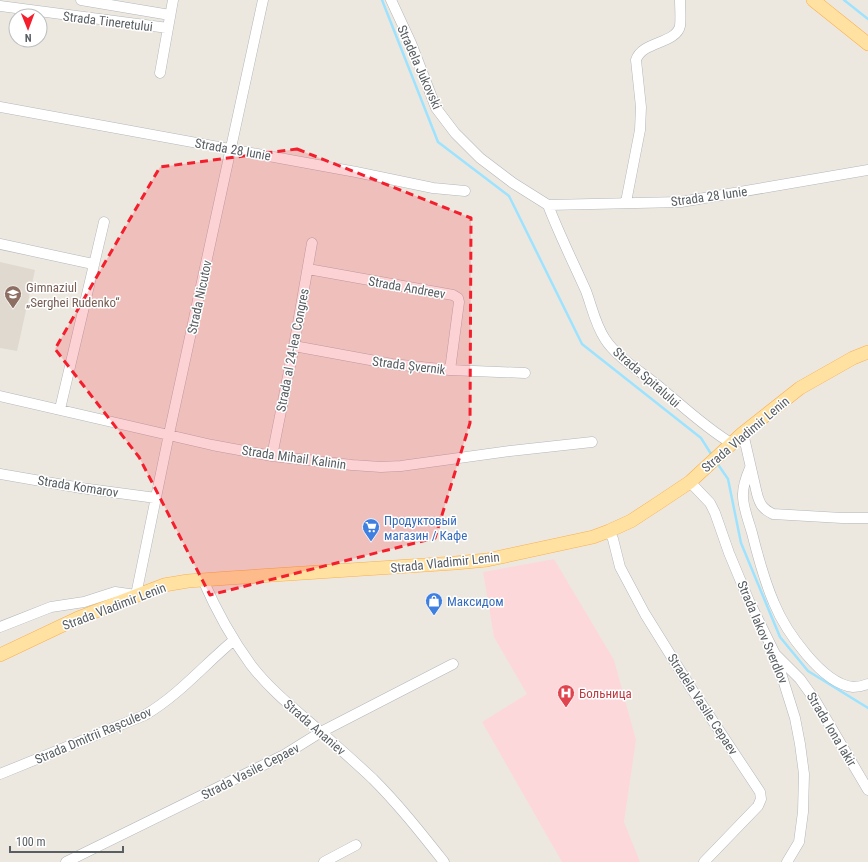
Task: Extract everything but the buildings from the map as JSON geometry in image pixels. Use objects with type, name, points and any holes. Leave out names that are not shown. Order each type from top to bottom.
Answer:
[{"type":"main road","points":[[813,0],[868,44]]},
{"type":"main road","name":"Strada Vladimir Lenin","points":[[0,655],[78,618],[164,585],[188,581],[487,560],[575,541],[609,531],[638,516],[692,479],[743,433],[800,388],[847,361],[868,352]]},
{"type":"street","name":"Strada Tineretului","points":[[81,0],[170,15]]},
{"type":"street","points":[[160,73],[173,0]]},
{"type":"street","name":"Strada Nicutov","points":[[136,595],[169,434],[232,149],[263,0]]},
{"type":"street","name":"Stradela Jukovski","points":[[391,0],[411,43],[436,108],[455,133],[480,158],[548,205]]},
{"type":"street","points":[[626,202],[640,130],[641,106],[636,60],[638,55],[644,50],[673,35],[677,31],[680,26],[680,0]]},
{"type":"street","name":"Strada Tineretului","points":[[0,6],[168,28]]},
{"type":"street","name":"Strada 28 Iunie","points":[[0,107],[356,172],[433,188],[465,191]]},
{"type":"street","name":"Strada 28 Iunie","points":[[548,205],[626,202],[681,202],[868,170]]},
{"type":"street","name":"Strada Spitalului","points":[[548,205],[558,232],[587,293],[598,326],[605,340],[622,357],[730,445]]},
{"type":"street","points":[[60,409],[104,222]]},
{"type":"street","name":"Strada al 24-lea Congres","points":[[272,456],[294,346],[312,243]]},
{"type":"street","points":[[0,244],[93,264]]},
{"type":"street","name":"Strada Andreev","points":[[308,270],[453,295],[458,298],[459,302],[450,370]]},
{"type":"street","name":"Strada Șvernik","points":[[294,346],[392,364],[450,370],[525,373]]},
{"type":"street","name":"Strada Mihail Kalinin","points":[[0,396],[212,445],[272,456],[352,465],[394,466],[592,442]]},
{"type":"street","points":[[743,433],[750,468],[760,504],[764,509],[773,514],[868,518]]},
{"type":"street","points":[[750,468],[742,494],[746,512],[762,571],[774,604],[785,625],[804,652],[823,673],[845,685],[852,687],[868,684]]},
{"type":"street","name":"Strada Komarov","points":[[0,474],[81,488],[156,498]]},
{"type":"street","name":"Strada Iakov Sverdlov","points":[[692,479],[715,513],[729,553],[746,594],[775,654],[795,718],[804,774],[803,812],[799,842],[787,862]]},
{"type":"street","points":[[746,512],[760,504]]},
{"type":"street","name":"Stradela Vasile Cepaev","points":[[609,531],[613,539],[620,567],[645,614],[691,688],[760,792],[761,799],[758,806],[704,862]]},
{"type":"street","name":"Strada Ananiev","points":[[204,580],[212,599],[234,640],[263,679],[386,792],[400,807],[444,862]]},
{"type":"street","points":[[0,627],[51,607],[84,602],[115,592],[136,595]]},
{"type":"street","name":"Strada Dmitrii Rașculeov","points":[[0,774],[145,715],[159,707],[189,682],[234,640]]},
{"type":"street","name":"Strada Iona Iakir","points":[[775,654],[800,679],[815,700],[868,790]]},
{"type":"street","name":"Strada Vasile Cepaev","points":[[66,862],[284,755],[321,732],[453,664]]},
{"type":"street","points":[[324,862],[356,845]]},
{"type":"highlighted area","points":[[297,149],[471,218],[470,423],[435,538],[210,595],[139,457],[55,349],[160,167]]},
{"type":"shaded area","name":"Gimnaziul „Serghei Rudenko“","points":[[0,262],[35,270],[17,351],[0,348]]},
{"type":"shaded area","name":"Больница","points":[[554,559],[614,660],[636,740],[624,822],[640,862],[562,862],[482,722],[527,694],[494,637],[483,572]]},
{"type":"waterway","points":[[382,0],[438,142],[509,196],[582,344],[701,438],[713,457]]},
{"type":"waterway","points":[[844,0],[868,19]]},
{"type":"waterway","points":[[717,463],[728,479],[741,543],[780,637],[808,671],[868,708]]},
{"type":"place","name":"Gimnaziul „Serghei Rudenko“","points":[[13,309]]},
{"type":"place","name":"Продуктовый магазин / Кафе","points":[[371,542]]},
{"type":"place","name":"Максидом","points":[[434,616]]},
{"type":"place","name":"Больница","points":[[566,708]]}]
